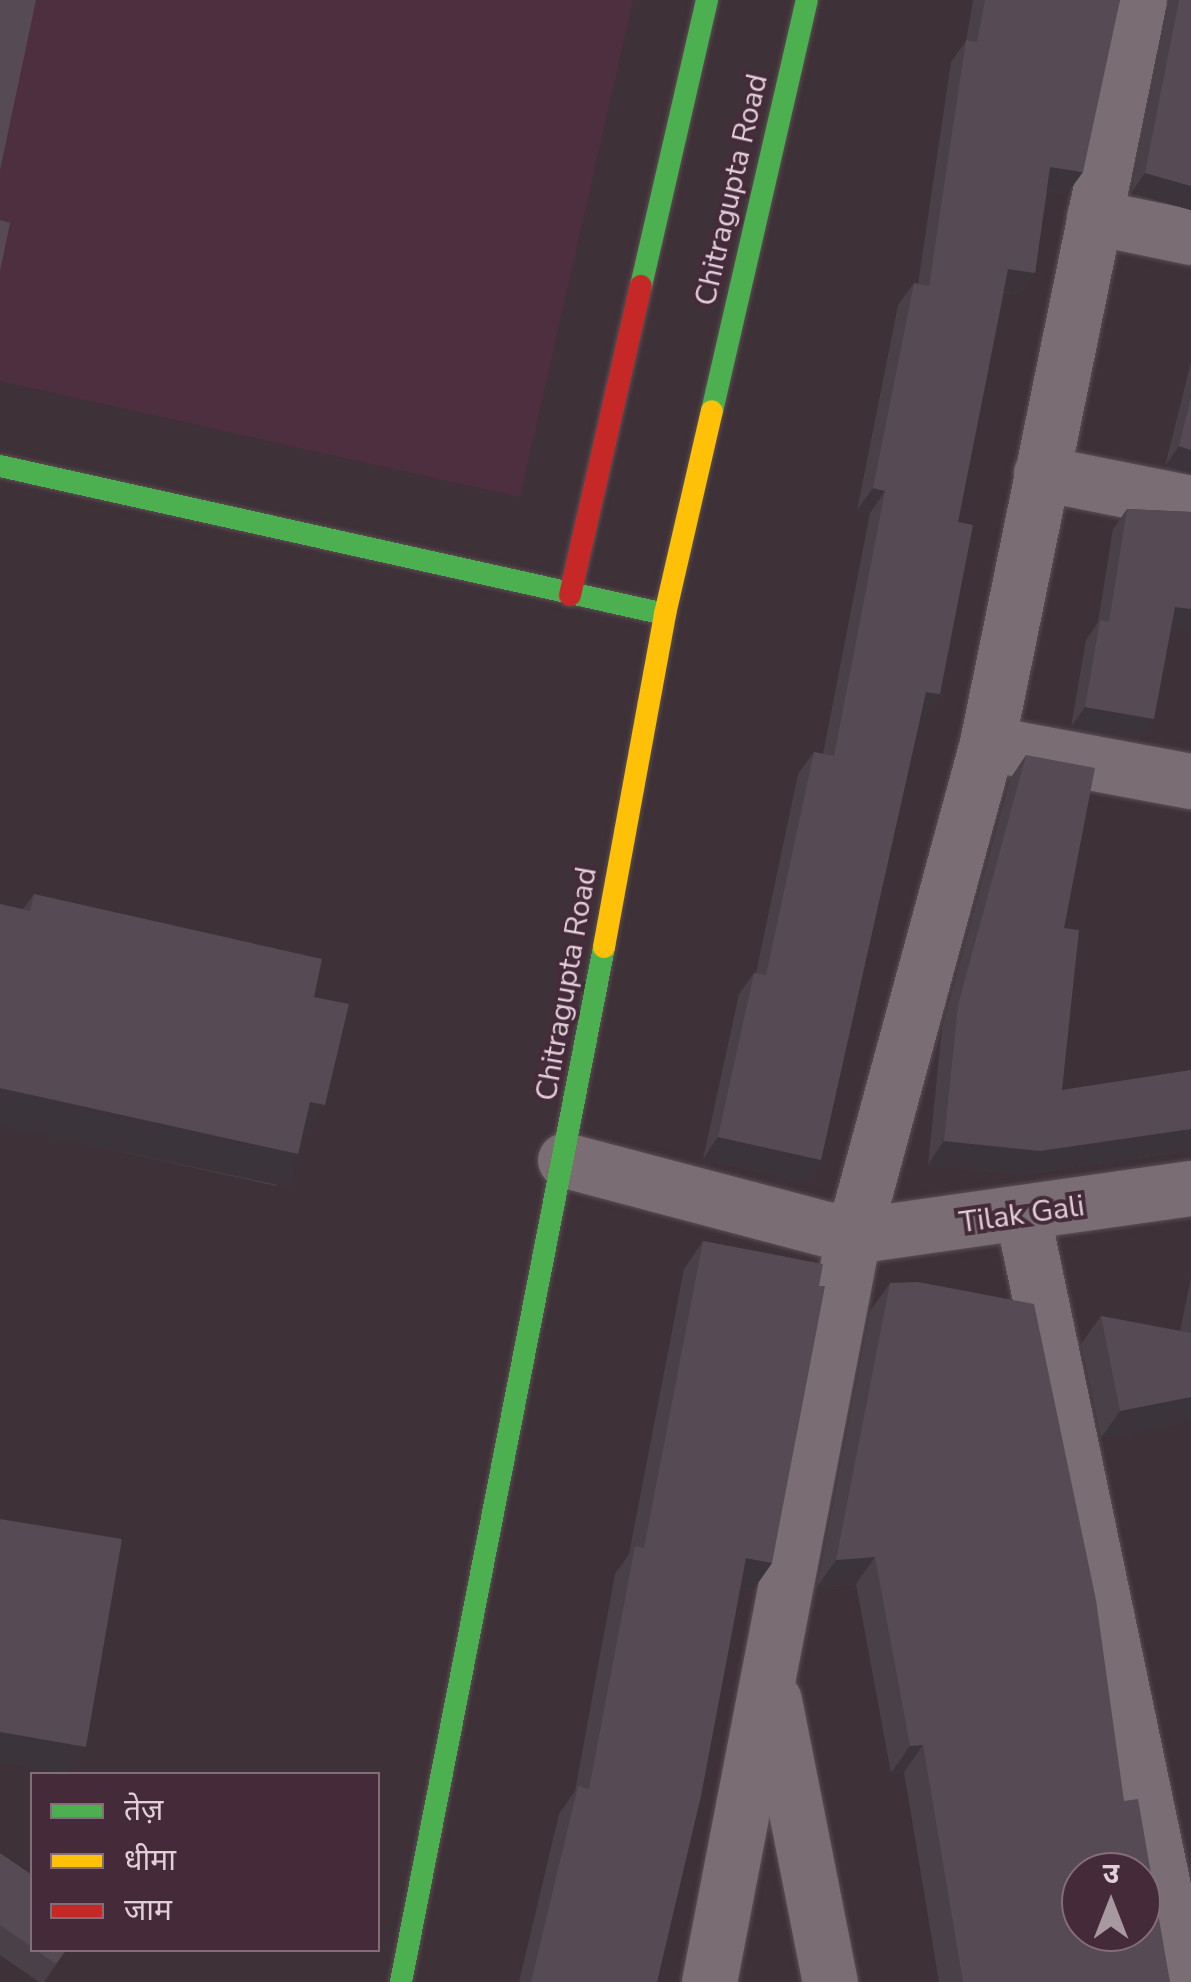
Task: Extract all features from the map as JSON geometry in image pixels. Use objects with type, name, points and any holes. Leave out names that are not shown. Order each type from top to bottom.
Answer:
[{"type":"street","points":[[570,595],[707,0]]},
{"type":"street","name":"Chitragupta Road","points":[[401,1982],[565,1160],[665,614],[806,0]]},
{"type":"street","points":[[710,1982],[853,1236],[987,743],[1139,0]]},
{"type":"street","points":[[1094,217],[1191,238]]},
{"type":"street","points":[[0,466],[665,614]]},
{"type":"street","points":[[1042,473],[1191,503]]},
{"type":"street","points":[[987,743],[1191,781]]},
{"type":"street","points":[[565,1160],[853,1236]]},
{"type":"street","name":"Tilak Gali","points":[[853,1236],[1022,1217],[1191,1188]]},
{"type":"street","points":[[1022,1217],[1183,1982]]},
{"type":"street","points":[[769,1673],[830,1982]]},
{"type":"shaded area","points":[[0,0],[633,0],[520,497],[0,381]]},
{"type":"building","points":[[0,0],[36,0],[0,170]]},
{"type":"building","points":[[985,0],[1120,0],[1083,172],[1050,167],[1035,273],[1008,269],[958,522],[973,525],[940,694],[926,692],[821,1160],[718,1137],[754,973],[766,975],[814,752],[834,756],[885,491],[873,488],[914,283],[929,286],[966,40],[977,42]]},
{"type":"building","points":[[1179,0],[1191,0],[1191,186],[1145,173]]},
{"type":"building","points":[[0,220],[10,223],[0,271]]},
{"type":"building","points":[[1191,398],[1191,450],[1179,446]]},
{"type":"building","points":[[1127,509],[1191,512],[1191,609],[1175,607],[1154,719],[1085,707],[1100,620],[1109,622]]},
{"type":"building","points":[[1026,755],[1095,768],[1064,928],[1079,930],[1062,1090],[1191,1070],[1191,1129],[1040,1151],[944,1141],[958,1005]]},
{"type":"building","points":[[34,894],[322,959],[314,997],[349,1004],[325,1105],[310,1102],[298,1154],[0,1088],[0,904],[30,911]]},
{"type":"building","points":[[703,1241],[823,1264],[819,1286],[825,1286],[772,1563],[746,1558],[701,1796],[657,1982],[531,1982],[578,1786],[589,1789],[635,1546],[644,1548]]},
{"type":"building","points":[[918,1282],[1034,1304],[1096,1600],[1124,1801],[1138,1799],[1147,1852],[1061,1852],[1061,1952],[1161,1952],[1161,1931],[1170,1982],[963,1982],[923,1745],[910,1746],[875,1557],[836,1560],[890,1283]]},
{"type":"building","points":[[1101,1316],[1191,1333],[1191,1397],[1120,1411]]},
{"type":"building","points":[[0,1519],[122,1539],[86,1747],[0,1732]]},
{"type":"building","points":[[0,1853],[30,1874],[30,1946],[0,1925]]},
{"type":"building","points":[[39,1952],[65,1952],[56,1964]]},
{"type":"traffic: fast","points":[[641,286],[707,0]]},
{"type":"traffic: fast","points":[[712,411],[807,0]]},
{"type":"traffic: fast","points":[[0,466],[665,614]]},
{"type":"traffic: fast","points":[[401,1982],[604,947]]},
{"type":"traffic: slow","points":[[604,947],[665,614],[712,411]]},
{"type":"traffic: jam","points":[[570,595],[641,286]]}]
